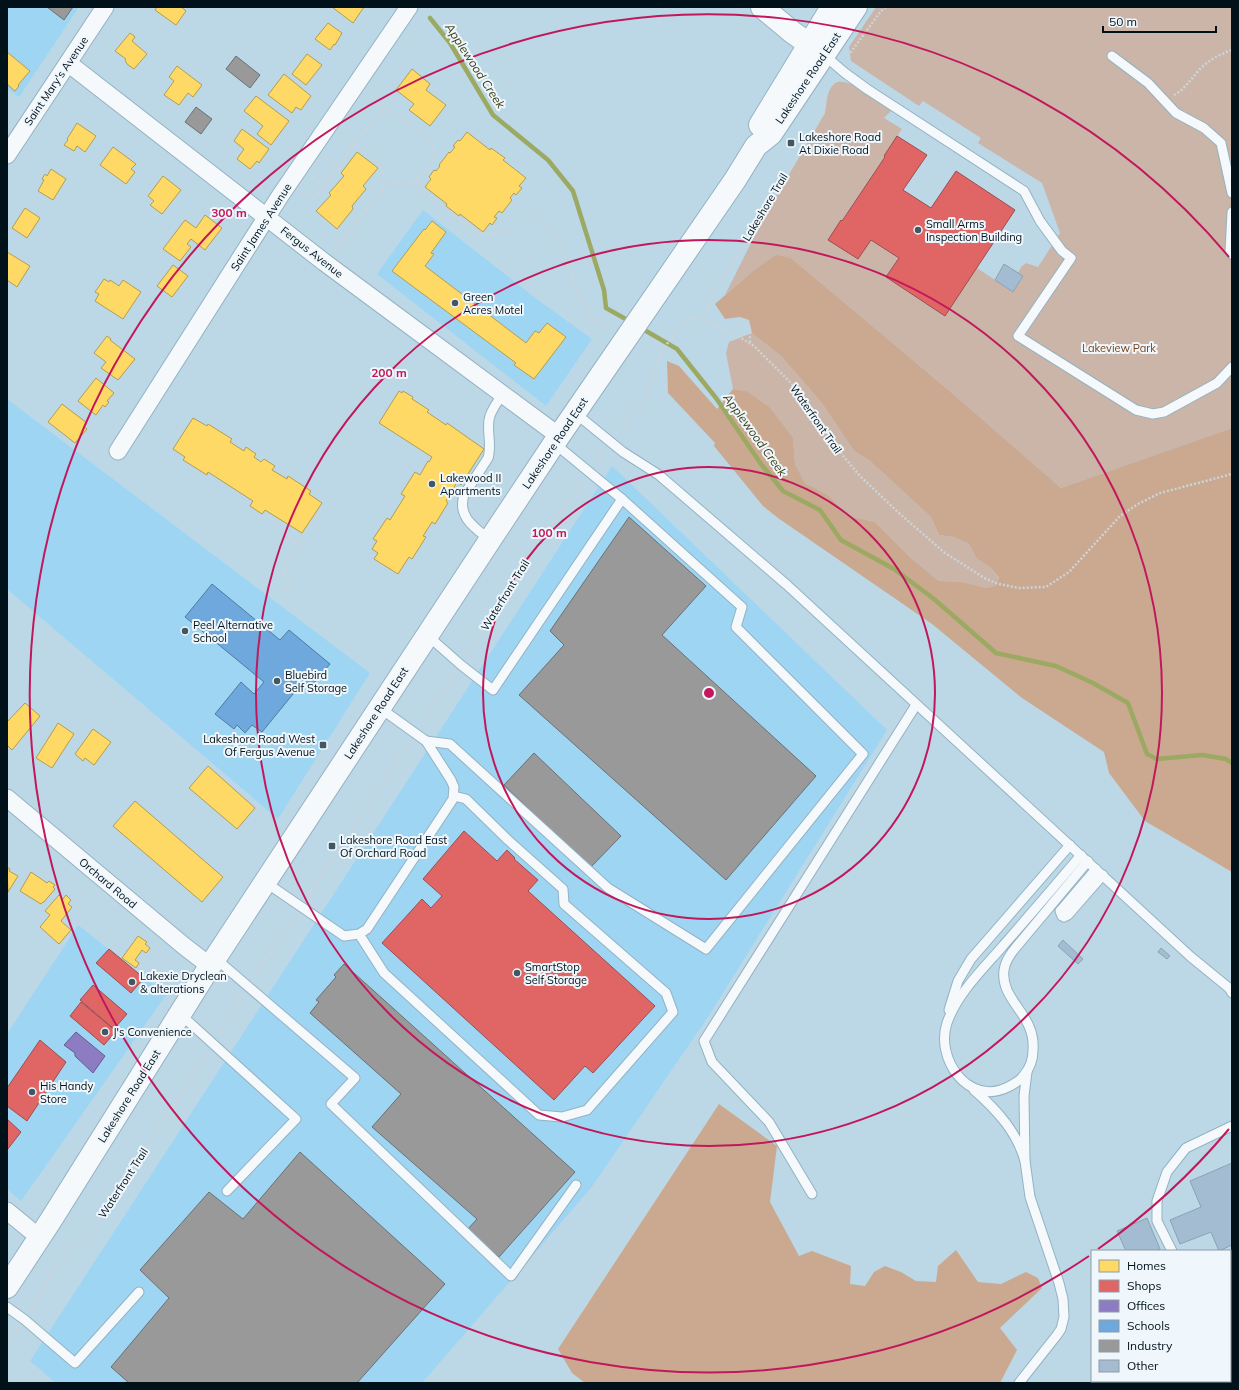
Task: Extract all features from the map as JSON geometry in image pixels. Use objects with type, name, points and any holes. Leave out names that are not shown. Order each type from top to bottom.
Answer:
[{"type":"main road","points":[[762,7],[816,49]]},
{"type":"main road","name":"Lakeshore Road East","points":[[7,1287],[40,1238],[213,962],[427,635],[557,439],[735,180],[756,146],[771,134],[816,49],[832,7]]},
{"type":"main road","name":"Lakeshore Road East","points":[[816,49],[856,7]]},
{"type":"street","name":"Saint Mary's Avenue","points":[[7,154],[105,7]]},
{"type":"street","name":"Saint James Avenue","points":[[118,450],[280,196],[409,7]]},
{"type":"street","name":"Fergus Avenue","points":[[68,63],[324,262],[502,395],[557,439]]},
{"type":"street","name":"Orchard Road","points":[[7,798],[178,941],[213,962]]},
{"type":"street","points":[[7,1211],[40,1238]]},
{"type":"lane","points":[[816,49],[867,89],[1024,191],[1040,221],[1062,251],[1072,258],[1018,336],[1136,410],[1153,414],[1164,412],[1217,384],[1232,367]]},
{"type":"lane","points":[[1112,56],[1148,83],[1176,113],[1204,128],[1221,143],[1232,194]]},
{"type":"lane","points":[[1232,212],[1230,252],[1232,254]]},
{"type":"lane","points":[[490,540],[471,526],[464,513],[463,500],[464,495],[488,458],[490,452],[488,421],[490,414],[502,395]]},
{"type":"lane","points":[[575,413],[610,443],[660,475],[788,586],[1191,957],[1229,988],[1232,993]]},
{"type":"lane","points":[[426,741],[450,744],[608,888],[706,948],[863,754],[736,627],[742,607],[622,499],[589,472],[557,439]]},
{"type":"lane","points":[[427,635],[461,665],[493,690],[622,499]]},
{"type":"lane","points":[[812,1194],[769,1122],[712,1062],[704,1041],[916,705]]},
{"type":"lane","points":[[265,882],[344,936],[359,934],[367,929],[453,799],[454,787],[451,780],[426,741],[380,708]]},
{"type":"lane","points":[[359,934],[384,973],[539,1115],[562,1117],[587,1110],[673,1012],[666,993],[564,904],[562,890],[466,799],[454,796]]},
{"type":"lane","points":[[1020,1383],[1061,1329],[1064,1317],[1063,1299],[1030,1197],[1022,1151],[1012,1132],[992,1106],[959,1076],[948,1061],[944,1038],[946,1024],[956,988],[971,959],[1070,845]]},
{"type":"lane","points":[[946,1024],[955,1006],[976,977],[1085,858]]},
{"type":"lane","points":[[1025,1162],[1024,1096],[1028,1069],[1033,1052],[1033,1036],[1026,1018],[1006,989],[1004,976],[1005,966],[1016,946],[1085,858]]},
{"type":"lane","points":[[1100,872],[1068,915],[1064,917],[1062,916],[1060,911],[1062,908],[1100,872]]},
{"type":"lane","points":[[213,962],[355,1078],[331,1104],[511,1276],[576,1184]]},
{"type":"lane","points":[[180,1014],[296,1119],[227,1191]]},
{"type":"lane","points":[[971,1088],[989,1092],[1004,1089],[1021,1080],[1028,1069]]},
{"type":"lane","points":[[1172,1250],[1158,1221],[1157,1201],[1168,1172],[1186,1148],[1232,1126]]},
{"type":"lane","points":[[7,1307],[25,1320],[75,1363],[139,1292]]},
{"type":"path","points":[[848,56],[881,11],[886,7]]},
{"type":"path","points":[[1164,100],[1176,94],[1188,85],[1200,69],[1213,58],[1232,50]]},
{"type":"path","points":[[369,92],[431,141],[434,148],[434,156],[432,164],[418,179],[420,188],[476,232],[488,234],[505,231],[516,234]]},
{"type":"path","name":"Lakeshore Trail","points":[[704,322],[712,296],[819,119],[824,106],[824,94]]},
{"type":"path","points":[[302,192],[313,201],[353,145],[385,106]]},
{"type":"path","points":[[324,262],[382,190],[384,183],[382,169],[379,164],[340,136]]},
{"type":"path","points":[[325,157],[338,167]]},
{"type":"path","points":[[312,177],[324,186]]},
{"type":"path","points":[[384,183],[419,182]]},
{"type":"path","points":[[523,209],[553,233],[562,250],[577,294],[589,314],[601,325],[607,328]]},
{"type":"path","name":"Waterfront Trail","points":[[470,650],[536,545],[621,426],[632,416],[644,400],[661,354],[681,323],[687,318],[694,318],[726,331],[750,344],[790,381],[815,414],[844,458],[860,476],[900,514],[945,553],[986,579],[999,584],[1019,588],[1046,587],[1069,572],[1120,516],[1138,504],[1160,493],[1232,474]]},
{"type":"path","points":[[726,331],[730,326],[737,322],[741,322],[749,329],[750,344]]},
{"type":"path","points":[[283,591],[290,583],[284,575],[283,569],[286,562],[323,506]]},
{"type":"path","points":[[266,514],[278,522],[297,545]]},
{"type":"path","points":[[426,720],[451,680]]},
{"type":"path","points":[[306,899],[407,748]]},
{"type":"path","points":[[254,976],[297,913]]},
{"type":"path","points":[[219,1036],[242,993]]},
{"type":"path","name":"Waterfront Trail","points":[[33,1309],[43,1287],[65,1254],[71,1248],[86,1239],[209,1052]]},
{"type":"path","points":[[7,1342],[15,1333]]},
{"type":"shaded area","points":[[7,7],[79,7],[19,97],[7,88]]},
{"type":"shaded area","points":[[423,210],[538,300],[592,339],[546,406],[377,274]]},
{"type":"shaded area","points":[[776,255],[791,258],[952,393],[1061,488],[1232,428],[1232,872],[1145,821],[1109,773],[1104,752],[1022,698],[932,624],[778,518],[763,506],[714,446],[715,443],[668,393],[667,361],[679,366],[717,409],[733,389],[746,391],[769,407],[793,438],[795,464],[805,483],[828,495],[849,516],[875,522],[911,558],[939,581],[962,582],[987,588],[996,586],[999,578],[991,568],[977,559],[969,544],[954,537],[939,535],[931,517],[869,460],[854,451],[822,403],[781,356],[752,333],[749,320],[740,317],[725,319],[715,304],[754,270]]},
{"type":"shaded area","name":"Peel Alternative School","points":[[7,399],[370,673],[278,819],[7,589]]},
{"type":"shaded area","points":[[612,466],[887,730],[710,1014],[591,1188],[422,1383],[56,1383],[30,1361]]},
{"type":"shaded area","points":[[78,925],[166,995],[21,1201],[7,1189],[7,1034]]},
{"type":"shaded area","points":[[719,1104],[777,1146],[770,1202],[799,1256],[812,1251],[851,1266],[850,1284],[865,1286],[874,1272],[885,1266],[901,1272],[916,1281],[936,1282],[938,1266],[956,1250],[978,1282],[1001,1284],[1026,1272],[1038,1278],[1042,1288],[1000,1328],[1017,1350],[1000,1383],[585,1383],[572,1373],[558,1349]]},
{"type":"green space","name":"Lakeview Park","points":[[876,7],[1232,7],[1232,428],[1061,488],[952,393],[791,258],[776,256],[754,270],[725,295],[763,219],[825,113],[827,98],[831,87],[839,82],[847,83],[863,90],[892,110],[884,118],[902,129],[884,156],[885,157],[828,240],[857,259],[871,240],[899,258],[886,277],[945,316],[977,268],[1013,292],[1023,276],[1018,273],[1021,267],[1026,263],[1038,267],[1060,233],[1042,183],[978,143],[981,138],[923,101],[919,106],[851,61],[849,47]]},
{"type":"green space","points":[[752,333],[781,356],[822,403],[854,451],[869,460],[931,517],[939,535],[954,537],[969,544],[977,559],[991,568],[999,579],[996,587],[987,588],[962,582],[939,581],[911,558],[875,522],[849,516],[828,495],[805,483],[795,464],[793,438],[746,391],[733,389],[726,353],[729,342]]},
{"type":"building: Homes","points":[[157,7],[181,7],[186,11],[176,25],[155,10]]},
{"type":"building: Homes","points":[[332,7],[364,7],[353,23]]},
{"type":"building: Homes","points":[[328,23],[342,33],[335,45],[334,44],[330,50],[315,39]]},
{"type":"building: Homes","points":[[130,33],[135,37],[132,41],[147,54],[134,69],[127,64],[126,59],[115,51]]},
{"type":"building: Homes","points":[[7,52],[30,71],[15,91],[7,84]]},
{"type":"building: Homes","points":[[307,54],[322,65],[306,85],[292,74]]},
{"type":"building: Homes","points":[[177,66],[202,85],[193,97],[188,93],[179,105],[164,95],[174,81],[169,77]]},
{"type":"building: Homes","points":[[412,69],[430,84],[426,90],[446,105],[430,126],[409,110],[414,104],[396,90]]},
{"type":"building: Homes","points":[[284,74],[311,96],[301,110],[296,107],[292,113],[268,95]]},
{"type":"building: Homes","points":[[256,96],[289,121],[271,145],[257,134],[263,126],[244,111]]},
{"type":"building: Homes","points":[[77,123],[96,136],[85,152],[77,146],[74,151],[64,145]]},
{"type":"building: Homes","points":[[242,129],[269,149],[259,163],[257,161],[250,169],[237,159],[244,149],[234,141]]},
{"type":"building: Homes","points":[[467,132],[490,150],[491,148],[505,158],[503,160],[526,178],[519,186],[522,188],[516,195],[514,193],[510,198],[512,200],[502,213],[499,211],[494,217],[497,218],[492,225],[490,223],[483,232],[460,214],[459,216],[446,206],[447,204],[425,187],[431,179],[429,177],[434,170],[436,171],[449,152],[450,153],[455,147],[453,146],[458,140],[460,141]]},
{"type":"building: Homes","points":[[113,147],[136,164],[131,169],[135,172],[126,184],[100,165]]},
{"type":"building: Homes","points":[[357,152],[378,168],[363,186],[366,189],[352,206],[353,209],[337,229],[316,211],[331,195],[329,193],[344,176],[341,173]]},
{"type":"building: Homes","points":[[51,169],[66,179],[53,200],[38,191],[44,180],[42,179],[45,174],[47,176]]},
{"type":"building: Homes","points":[[163,176],[181,190],[162,214],[150,205],[154,201],[148,196]]},
{"type":"building: Homes","points":[[25,208],[40,218],[27,238],[12,228]]},
{"type":"building: Homes","points":[[205,215],[222,228],[205,250],[191,239],[187,244],[191,247],[180,261],[163,249],[185,220],[196,228]]},
{"type":"building: Homes","name":"Green Acres Motel","points":[[432,221],[446,232],[431,253],[434,254],[425,266],[526,343],[535,331],[539,333],[547,323],[566,337],[534,379],[514,365],[516,363],[392,271],[424,229],[425,230]]},
{"type":"building: Homes","points":[[7,252],[30,266],[17,287],[7,280]]},
{"type":"building: Homes","points":[[173,265],[188,276],[172,297],[157,286]]},
{"type":"building: Homes","points":[[104,279],[109,282],[110,280],[119,286],[123,280],[141,292],[123,319],[95,301],[99,294],[95,292]]},
{"type":"building: Homes","points":[[107,336],[135,359],[118,380],[101,368],[106,362],[94,353]]},
{"type":"building: Homes","points":[[96,378],[114,393],[107,401],[109,402],[105,407],[103,405],[96,415],[78,401]]},
{"type":"building: Homes","name":"Lakewood II Apartments","points":[[399,391],[402,393],[403,391],[413,397],[412,399],[429,410],[427,412],[446,425],[447,423],[484,449],[461,485],[457,482],[446,501],[448,503],[435,524],[432,522],[423,536],[426,537],[412,559],[409,557],[398,574],[374,559],[378,553],[372,549],[377,541],[373,539],[387,518],[390,520],[405,496],[401,494],[415,472],[420,475],[432,457],[379,423]]},
{"type":"building: Homes","points":[[62,404],[87,423],[84,427],[87,429],[75,443],[48,422]]},
{"type":"building: Homes","points":[[193,418],[207,426],[208,424],[232,439],[230,442],[244,451],[246,447],[256,454],[254,457],[261,462],[264,459],[275,466],[272,470],[287,479],[288,476],[311,491],[309,494],[322,503],[302,533],[265,510],[262,514],[250,506],[253,501],[208,472],[207,475],[183,460],[185,457],[173,449]]},
{"type":"building: Homes","points":[[25,703],[40,716],[12,750],[7,745],[7,722]]},
{"type":"building: Homes","points":[[58,723],[74,734],[52,768],[36,758]]},
{"type":"building: Homes","points":[[93,729],[111,742],[94,765],[85,758],[83,761],[75,754]]},
{"type":"building: Homes","points":[[208,766],[255,808],[237,829],[189,788]]},
{"type":"building: Homes","points":[[135,801],[223,877],[202,902],[113,826]]},
{"type":"building: Homes","points":[[7,867],[10,869],[9,871],[18,876],[8,892]]},
{"type":"building: Homes","points":[[31,872],[47,883],[49,881],[55,885],[53,887],[55,889],[41,904],[20,891]]},
{"type":"building: Homes","points":[[59,895],[63,899],[66,895],[71,900],[68,904],[72,907],[61,921],[71,930],[59,944],[40,927],[50,915],[45,911]]},
{"type":"building: Homes","points":[[138,936],[147,942],[145,944],[150,948],[146,953],[142,950],[135,960],[139,963],[136,968],[122,958]]},
{"type":"building: Shops","name":"Small Arms Inspection Building","points":[[897,136],[927,155],[903,190],[931,208],[956,171],[1015,210],[945,316],[886,277],[899,258],[871,240],[858,259],[828,240],[885,157],[884,156]]},
{"type":"building: Shops","name":"SmartStop Self Storage","points":[[464,831],[497,861],[507,850],[515,858],[514,859],[538,880],[528,891],[655,1006],[593,1073],[585,1066],[554,1100],[382,943],[422,899],[431,908],[442,896],[423,879]]},
{"type":"building: Shops","points":[[109,949],[144,978],[131,993],[96,963]]},
{"type":"building: Shops","points":[[93,985],[127,1014],[114,1029],[80,1000]]},
{"type":"building: Shops","points":[[81,1002],[116,1031],[104,1045],[70,1016]]},
{"type":"building: Shops","points":[[40,1040],[66,1062],[27,1121],[7,1106],[7,1088]]},
{"type":"building: Shops","points":[[7,1119],[21,1132],[7,1150]]},
{"type":"building: Offices","points":[[76,1032],[105,1056],[93,1073],[75,1056],[75,1053],[64,1045]]},
{"type":"building: Schools","points":[[212,584],[280,640],[289,630],[330,664],[309,689],[302,683],[262,732],[252,725],[245,733],[237,725],[234,729],[215,714],[241,682],[254,694],[264,682],[185,617]]},
{"type":"building: Industry","points":[[47,7],[73,7],[64,20]]},
{"type":"building: Industry","points":[[236,56],[260,75],[250,88],[226,69]]},
{"type":"building: Industry","points":[[196,107],[212,119],[201,134],[185,122]]},
{"type":"building: Industry","points":[[629,517],[706,586],[662,635],[816,776],[726,880],[519,695],[564,645],[550,631]]},
{"type":"building: Industry","points":[[534,753],[621,836],[590,868],[504,785]]},
{"type":"building: Industry","points":[[344,964],[575,1172],[499,1257],[467,1230],[477,1219],[372,1127],[401,1094],[310,1013],[319,1002],[316,1000],[336,977],[334,975]]},
{"type":"building: Industry","points":[[300,1152],[445,1284],[357,1383],[129,1383],[111,1367],[169,1298],[140,1270],[209,1192],[243,1219]]},
{"type":"building: Other","points":[[1004,264],[1023,276],[1013,292],[995,280]]},
{"type":"building: Other","points":[[1063,940],[1083,959],[1078,964],[1058,946]]},
{"type":"building: Other","points":[[1161,948],[1170,956],[1167,959],[1158,952]]},
{"type":"building: Other","points":[[1232,1163],[1232,1245],[1219,1250],[1211,1232],[1180,1244],[1170,1220],[1201,1207],[1190,1181]]},
{"type":"building: Other","points":[[1147,1218],[1160,1249],[1126,1250],[1117,1231]]},
{"type":"waterway","name":"Applewood Creek","points":[[430,18],[450,43],[493,115],[548,160],[573,191],[604,290],[606,308],[631,322]]},
{"type":"waterway","name":"Applewood Creek","points":[[641,328],[677,349],[716,398],[761,464],[783,491],[820,510],[841,540],[894,569],[934,599],[996,653],[1056,666],[1093,683],[1128,703],[1147,754],[1157,759],[1202,755],[1226,759],[1232,763]]},
{"type":"place","name":"Lakeshore Road At Dixie Road","points":[[791,143]]},
{"type":"place","name":"Small Arms Inspection Building","points":[[918,230]]},
{"type":"place","name":"Green Acres Motel","points":[[455,303]]},
{"type":"place","name":"Lakewood II Apartments","points":[[432,484]]},
{"type":"place","name":"Peel Alternative School","points":[[185,631]]},
{"type":"place","name":"Bluebird Self Storage","points":[[277,681]]},
{"type":"place","name":"Lakeshore Road West Of Fergus Avenue","points":[[323,745]]},
{"type":"place","name":"Lakeshore Road East Of Orchard Road","points":[[332,846]]},
{"type":"place","name":"SmartStop Self Storage","points":[[517,973]]},
{"type":"place","name":"Lakexie Dryclean & alterations","points":[[132,982]]},
{"type":"place","name":"J's Convenience","points":[[105,1032]]},
{"type":"place","name":"His Handy Store","points":[[32,1092]]}]
